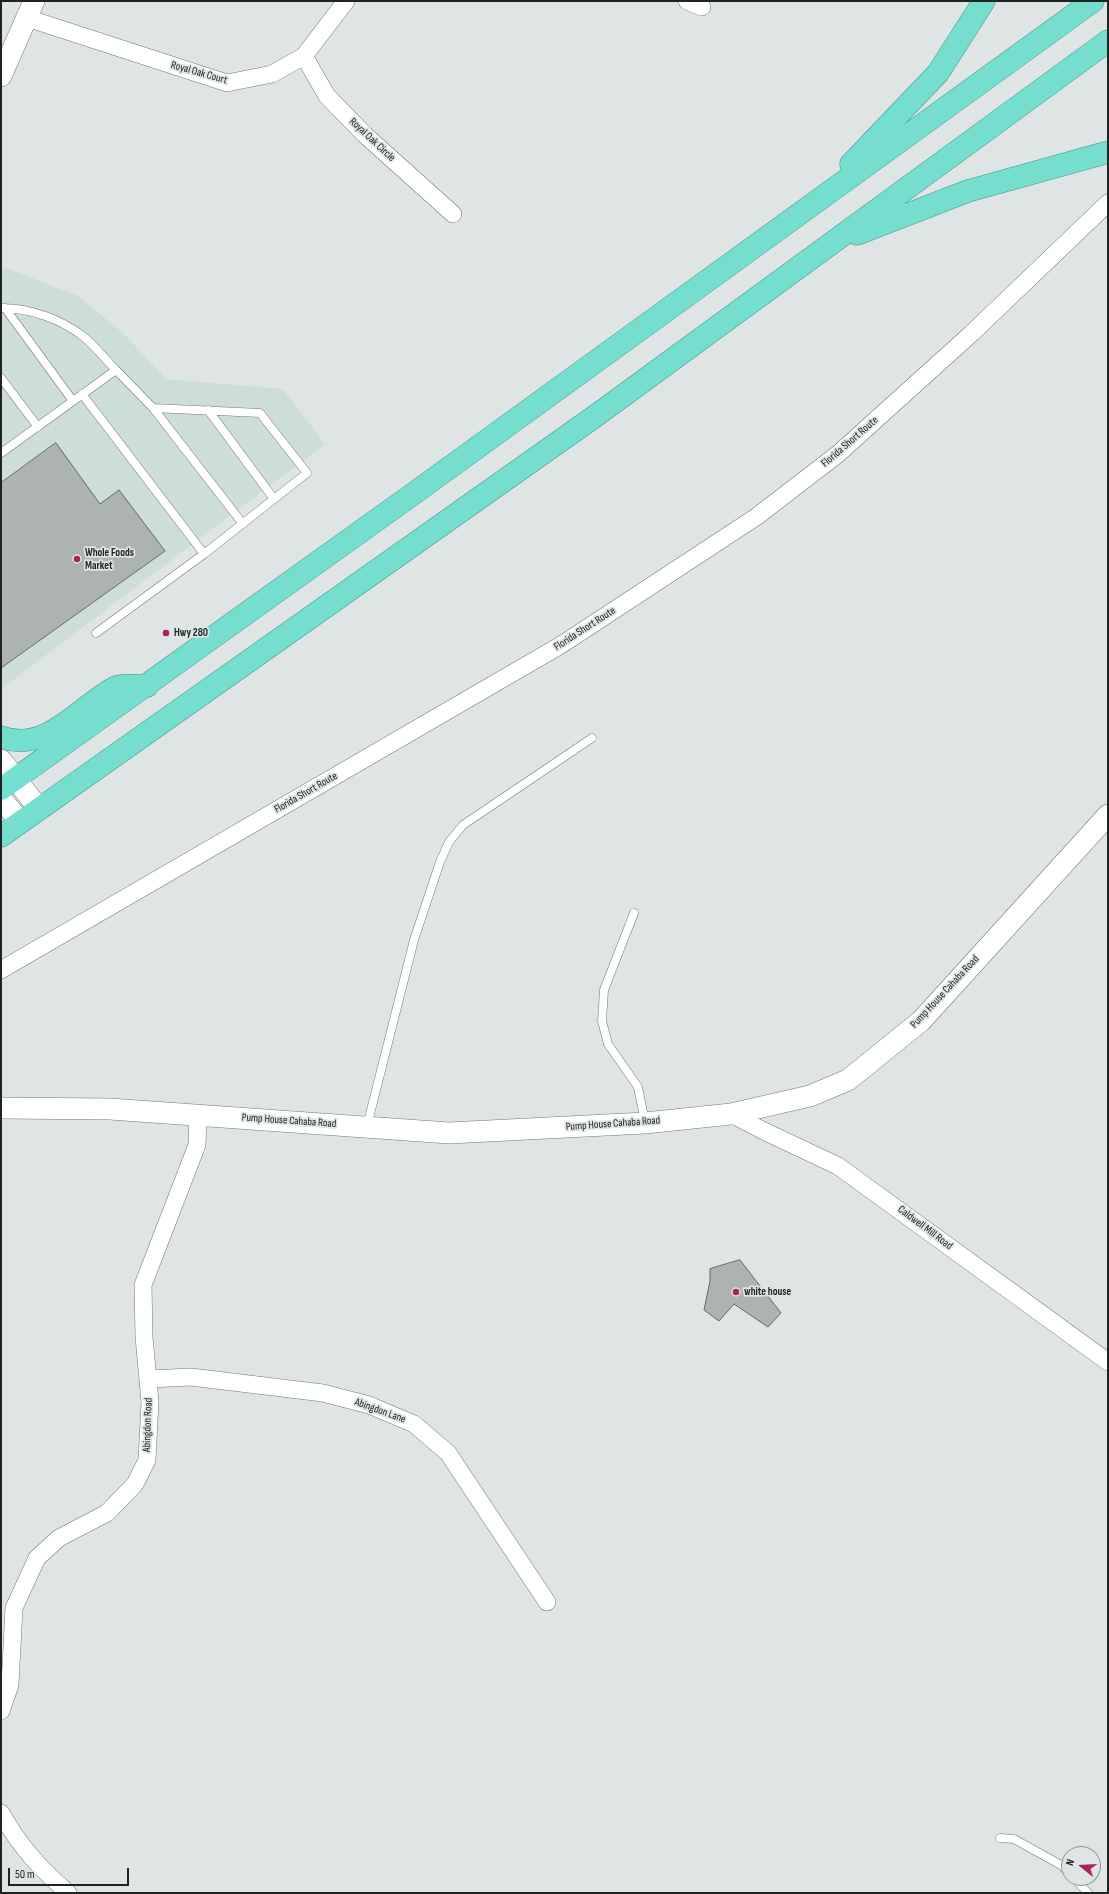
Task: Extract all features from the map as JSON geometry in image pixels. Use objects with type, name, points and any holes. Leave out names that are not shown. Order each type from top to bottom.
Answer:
[{"type":"highway","points":[[810,206],[938,73],[984,1]]},
{"type":"highway","points":[[8,784],[146,686],[1093,1]]},
{"type":"highway","points":[[1,836],[454,518],[1108,41]]},
{"type":"highway","points":[[830,244],[968,191],[1108,152]]},
{"type":"highway","points":[[1,737],[8,740],[29,741],[41,737],[64,724],[117,686],[146,686]]},
{"type":"street","name":"Royal Oak Court","points":[[30,9],[227,83],[272,74],[304,56],[346,1]]},
{"type":"street","points":[[686,1],[702,7]]},
{"type":"street","points":[[1,76],[30,9]]},
{"type":"street","name":"Royal Oak Circle","points":[[304,56],[327,96],[364,135],[453,214]]},
{"type":"street","name":"Florida Short Route","points":[[1,970],[561,645],[756,517],[838,454],[972,333],[1108,203]]},
{"type":"street","points":[[1,760],[8,784],[39,809]]},
{"type":"street","points":[[1,798],[21,822]]},
{"type":"street","name":"Pump House Cahaba Road","points":[[1,1108],[110,1109],[198,1114],[448,1133],[645,1123],[731,1114],[810,1096],[848,1080],[921,1021],[1108,816]]},
{"type":"street","name":"Abingdon Road","points":[[1,1711],[10,1686],[14,1608],[37,1558],[59,1538],[107,1513],[135,1484],[147,1460],[150,1402],[144,1337],[143,1285],[197,1145],[198,1114]]},
{"type":"street","name":"Caldwell Mill Road","points":[[731,1114],[838,1166],[1108,1362]]},
{"type":"street","name":"Abingdon Lane","points":[[149,1379],[191,1377],[323,1394],[369,1406],[414,1424],[448,1453],[547,1602]]},
{"type":"street","points":[[1,1813],[14,1836],[39,1867],[68,1893]]},
{"type":"lane","points":[[3,308],[19,308],[53,319],[84,337],[153,408],[242,524]]},
{"type":"lane","points":[[3,308],[73,401]]},
{"type":"lane","points":[[1,453],[116,370]]},
{"type":"lane","points":[[1,378],[38,426]]},
{"type":"lane","points":[[82,394],[204,554]]},
{"type":"lane","points":[[96,633],[204,554],[307,473],[260,413],[153,408]]},
{"type":"lane","points":[[208,410],[274,499]]},
{"type":"lane","points":[[367,1127],[414,940],[440,862],[449,842],[463,825],[592,738]]},
{"type":"lane","points":[[634,913],[604,990],[602,1021],[608,1044],[638,1087],[645,1123]]},
{"type":"lane","points":[[1000,1838],[1014,1839],[1061,1865]]},
{"type":"shaded area","points":[[6,268],[78,296],[124,334],[166,379],[283,389],[325,444],[1,689],[1,271]]},
{"type":"building","name":"Whole Foods Market","points":[[56,443],[100,504],[119,490],[165,551],[1,668],[1,483]]},
{"type":"building","name":"white house","points":[[740,1260],[781,1313],[768,1327],[734,1304],[719,1321],[704,1310],[710,1281],[710,1269]]},
{"type":"place","name":"Whole Foods Market","points":[[77,559]]},
{"type":"place","name":"Hwy 280","points":[[166,633]]},
{"type":"place","name":"white house","points":[[736,1292]]}]
